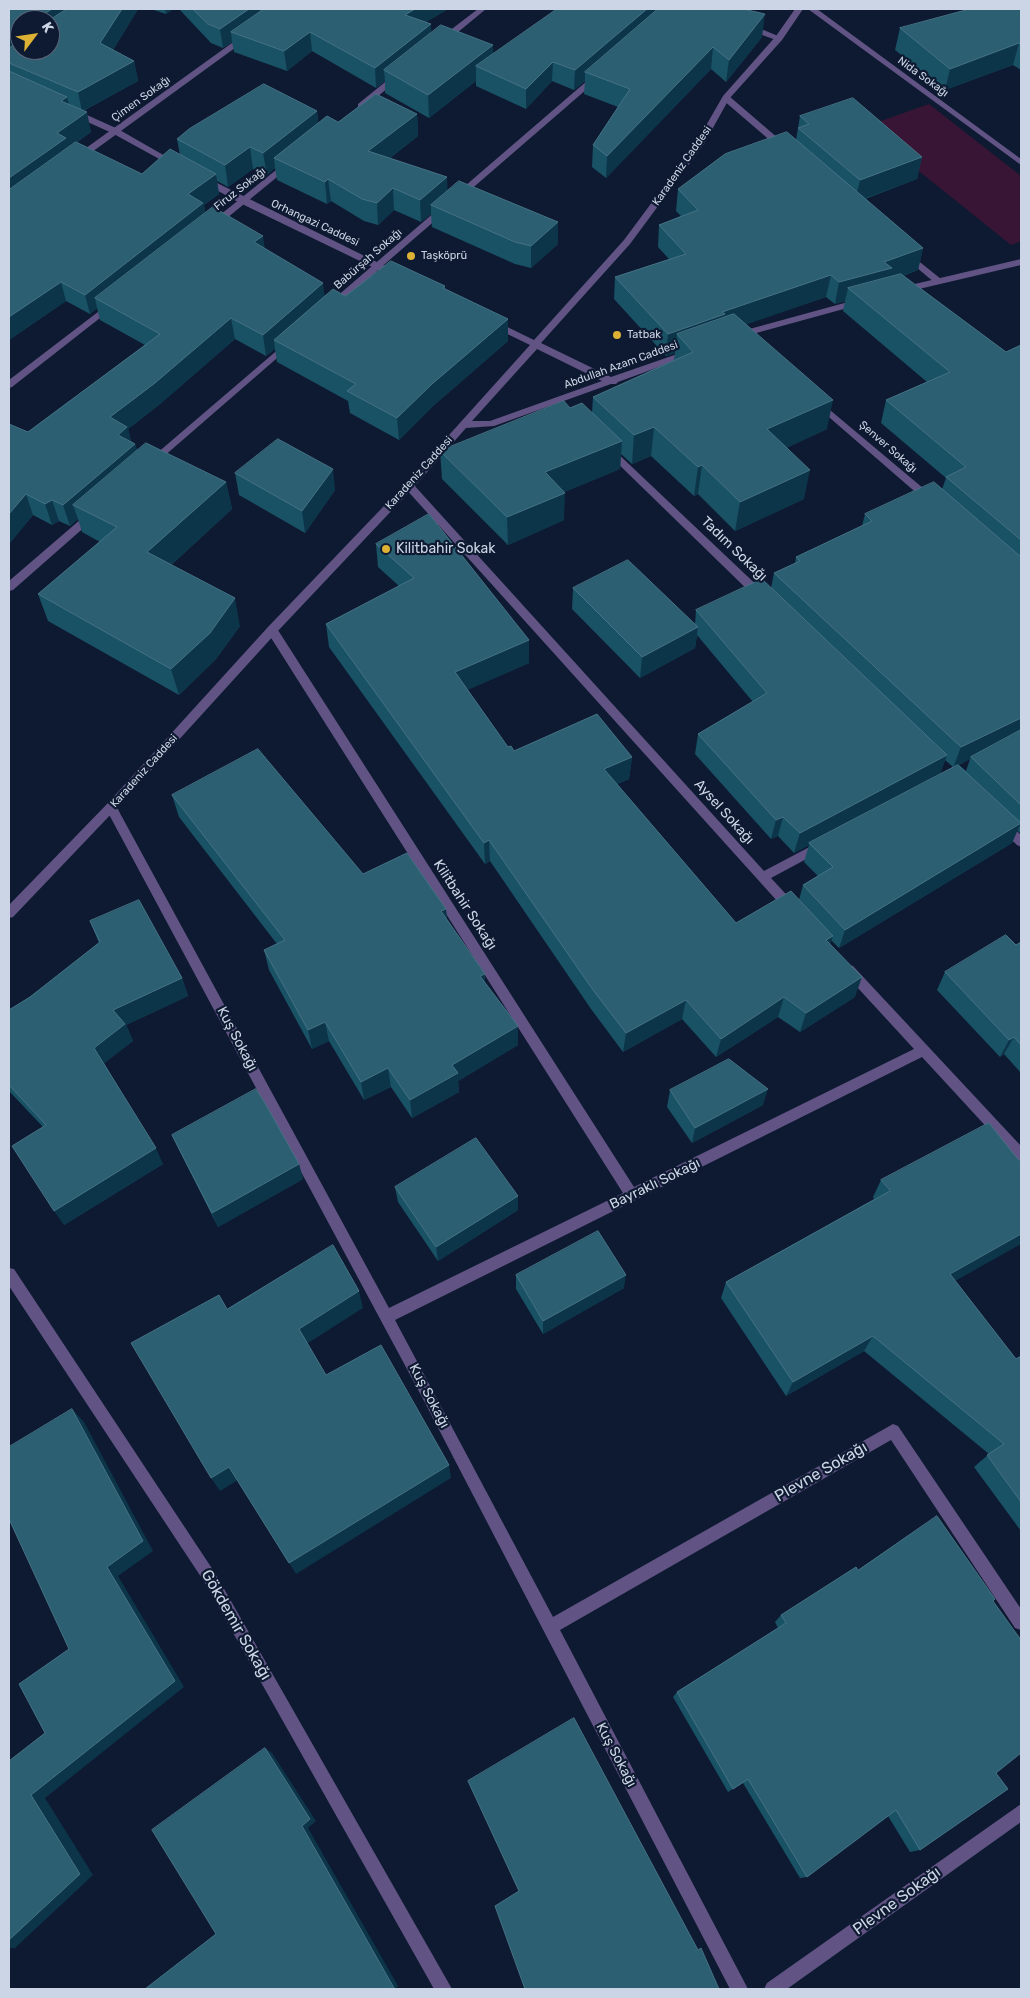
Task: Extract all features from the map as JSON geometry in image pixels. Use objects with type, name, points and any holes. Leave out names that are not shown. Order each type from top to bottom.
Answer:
[{"type":"street","points":[[436,46],[482,9]]},
{"type":"street","name":"Karadeniz Caddesi","points":[[9,914],[112,807],[272,630],[409,486],[627,242],[700,144],[726,98],[779,38],[799,9]]},
{"type":"street","name":"Nida Sokağı","points":[[812,9],[1021,163]]},
{"type":"street","points":[[735,22],[779,38]]},
{"type":"street","name":"Çimen Sokağı","points":[[69,164],[255,31]]},
{"type":"street","name":"Babürşah Sokağı","points":[[325,311],[608,66]]},
{"type":"street","points":[[351,114],[405,71]]},
{"type":"street","points":[[726,98],[787,151]]},
{"type":"street","points":[[71,111],[115,131],[183,168]]},
{"type":"street","name":"Firuz Sokağı","points":[[204,232],[297,158]]},
{"type":"street","name":"Orhangazi Caddesi","points":[[192,173],[243,201],[404,278]]},
{"type":"street","points":[[900,249],[938,281]]},
{"type":"street","points":[[896,292],[919,290],[938,281],[1021,262]]},
{"type":"street","points":[[9,385],[118,299]]},
{"type":"street","points":[[738,338],[868,299]]},
{"type":"street","points":[[482,318],[613,382]]},
{"type":"street","points":[[144,469],[295,338]]},
{"type":"street","name":"Abdullah Azam Caddesi","points":[[462,425],[491,424],[560,404],[703,348]]},
{"type":"street","name":"Şenver Sokağı","points":[[813,399],[939,507]]},
{"type":"street","name":"Tadım Sokağı","points":[[600,442],[772,606]]},
{"type":"street","name":"Aysel Sokağı","points":[[409,486],[796,913]]},
{"type":"street","points":[[9,587],[99,508]]},
{"type":"street","name":"Kilitbahir Sokağı","points":[[272,630],[632,1195]]},
{"type":"street","name":"Kuş Sokağı","points":[[112,807],[386,1317],[739,1989]]},
{"type":"street","points":[[993,816],[1021,842]]},
{"type":"street","points":[[763,877],[831,840]]},
{"type":"street","points":[[843,964],[1021,1155]]},
{"type":"street","name":"Bayraklı Sokağı","points":[[386,1317],[924,1050]]},
{"type":"street","name":"Gökdemir Sokağı","points":[[9,1274],[210,1578],[443,1989]]},
{"type":"street","name":"Plevne Sokağı","points":[[550,1627],[893,1431],[1021,1622]]},
{"type":"street","name":"Plevne Sokağı","points":[[773,1989],[1021,1812]]},
{"type":"shaded area","points":[[929,104],[1021,176],[1021,241],[1011,245],[864,127]]},
{"type":"building","points":[[9,9],[52,9],[10,10],[9,39]]},
{"type":"building","points":[[67,9],[122,9],[100,43],[134,61],[78,92],[9,63],[10,47],[10,60],[60,60],[60,14]]},
{"type":"building","points":[[193,9],[249,9],[220,29],[208,24]]},
{"type":"building","points":[[264,9],[415,9],[405,15],[431,24],[375,68],[310,32],[284,51],[231,32]]},
{"type":"building","points":[[557,9],[647,9],[575,70],[553,62],[526,89],[476,66]]},
{"type":"building","points":[[658,9],[743,9],[765,14],[729,60],[713,47],[607,156],[593,145],[630,89],[585,72]]},
{"type":"building","points":[[970,9],[1021,9],[1021,45],[1019,43],[950,69],[900,28]]},
{"type":"building","points":[[441,25],[493,45],[428,95],[384,70]]},
{"type":"building","points":[[9,71],[67,97],[61,101],[87,112],[57,133],[66,138],[9,178]]},
{"type":"building","points":[[264,84],[317,111],[263,153],[250,147],[225,165],[177,139],[189,129]]},
{"type":"building","points":[[376,94],[417,114],[368,151],[447,177],[420,200],[393,188],[377,203],[362,199],[328,179],[325,182],[274,158],[327,116],[338,122]]},
{"type":"building","points":[[853,98],[922,157],[860,180],[798,128],[809,124],[800,116]]},
{"type":"building","points":[[787,132],[923,248],[884,262],[892,268],[839,282],[831,275],[722,312],[725,314],[668,334],[615,277],[686,254],[659,225],[698,210],[678,189],[725,154]]},
{"type":"building","points":[[76,142],[142,174],[170,149],[216,174],[188,194],[203,203],[85,295],[61,282],[9,317],[9,190]]},
{"type":"building","points":[[459,181],[558,222],[531,246],[515,242],[431,205]]},
{"type":"building","points":[[213,207],[263,236],[254,242],[323,283],[263,335],[231,318],[155,383],[110,417],[127,427],[118,435],[135,444],[63,505],[52,500],[45,504],[26,494],[9,514],[9,424],[28,432],[160,334],[95,298]]},
{"type":"building","points":[[391,261],[445,286],[443,288],[508,319],[432,384],[397,418],[347,391],[356,384],[274,340],[333,289],[345,296]]},
{"type":"building","points":[[901,274],[1006,352],[1021,345],[1021,540],[946,477],[966,467],[886,400],[950,372],[848,288]]},
{"type":"building","points":[[734,314],[833,400],[767,429],[810,470],[740,502],[702,465],[698,467],[654,427],[634,435],[593,397],[693,352],[677,334]]},
{"type":"building","points":[[564,401],[570,408],[582,403],[622,441],[545,472],[565,493],[507,517],[440,451]]},
{"type":"building","points":[[278,439],[333,469],[302,511],[235,473]]},
{"type":"building","points":[[146,443],[226,482],[147,552],[235,598],[210,633],[171,669],[38,594],[117,527],[73,505]]},
{"type":"building","points":[[934,482],[1021,557],[1021,718],[961,747],[774,573],[800,561],[796,557],[872,521],[865,514]]},
{"type":"building","points":[[429,514],[529,640],[455,672],[508,747],[511,746],[514,751],[597,714],[632,757],[604,769],[736,923],[791,891],[833,936],[826,940],[862,977],[806,1013],[784,997],[721,1039],[686,1000],[626,1033],[593,990],[489,840],[484,843],[326,624],[414,578],[376,544]]},
{"type":"building","points":[[628,560],[698,627],[642,657],[573,588]]},
{"type":"building","points":[[762,579],[947,755],[800,833],[783,817],[776,820],[698,734],[767,693],[696,610]]},
{"type":"building","points":[[1021,730],[1021,805],[971,757]]},
{"type":"building","points":[[258,749],[363,874],[407,853],[446,909],[441,911],[485,974],[480,976],[518,1026],[452,1065],[458,1073],[410,1100],[388,1068],[361,1082],[325,1022],[308,1030],[264,950],[285,940],[172,795]]},
{"type":"building","points":[[958,765],[1021,823],[845,930],[803,885],[833,867],[809,843]]},
{"type":"building","points":[[139,900],[182,978],[113,1010],[125,1024],[94,1048],[156,1148],[54,1211],[12,1146],[46,1125],[9,1085],[9,1010],[30,997],[100,942],[90,921]]},
{"type":"building","points":[[1006,935],[1016,945],[1021,942],[1021,1045],[1014,1037],[1009,1040],[945,972]]},
{"type":"building","points":[[729,1059],[768,1089],[695,1128],[670,1090]]},
{"type":"building","points":[[256,1089],[299,1164],[212,1213],[172,1135]]},
{"type":"building","points":[[989,1123],[1021,1163],[1021,1234],[950,1274],[1016,1359],[1021,1356],[1021,1502],[987,1455],[1004,1444],[873,1336],[793,1382],[726,1282],[890,1191],[881,1180]]},
{"type":"building","points":[[476,1138],[518,1196],[436,1247],[395,1187]]},
{"type":"building","points":[[598,1231],[626,1275],[543,1321],[516,1275]]},
{"type":"building","points":[[333,1245],[359,1291],[299,1329],[326,1375],[381,1345],[449,1465],[289,1563],[229,1467],[211,1478],[131,1343],[219,1295],[227,1309]]},
{"type":"building","points":[[72,1409],[143,1541],[107,1567],[175,1681],[31,1795],[80,1874],[9,1940],[9,1761],[45,1733],[19,1684],[69,1649],[9,1519],[9,1447]]},
{"type":"building","points":[[937,1516],[1021,1640],[1021,1753],[996,1773],[1008,1789],[920,1850],[896,1810],[807,1877],[748,1779],[733,1789],[677,1692],[786,1623],[781,1615],[856,1567],[858,1570]]},
{"type":"building","points":[[574,1718],[698,1950],[701,1948],[719,1989],[525,1989],[495,1906],[519,1891],[468,1781]]},
{"type":"building","points":[[265,1748],[310,1819],[302,1826],[393,1989],[145,1989],[216,1934],[152,1830]]},
{"type":"place","name":"Taşköprü","points":[[411,256]]},
{"type":"place","name":"Tatbak","points":[[617,335]]},
{"type":"place","name":"Kilitbahir Sokak","points":[[386,549]]}]
